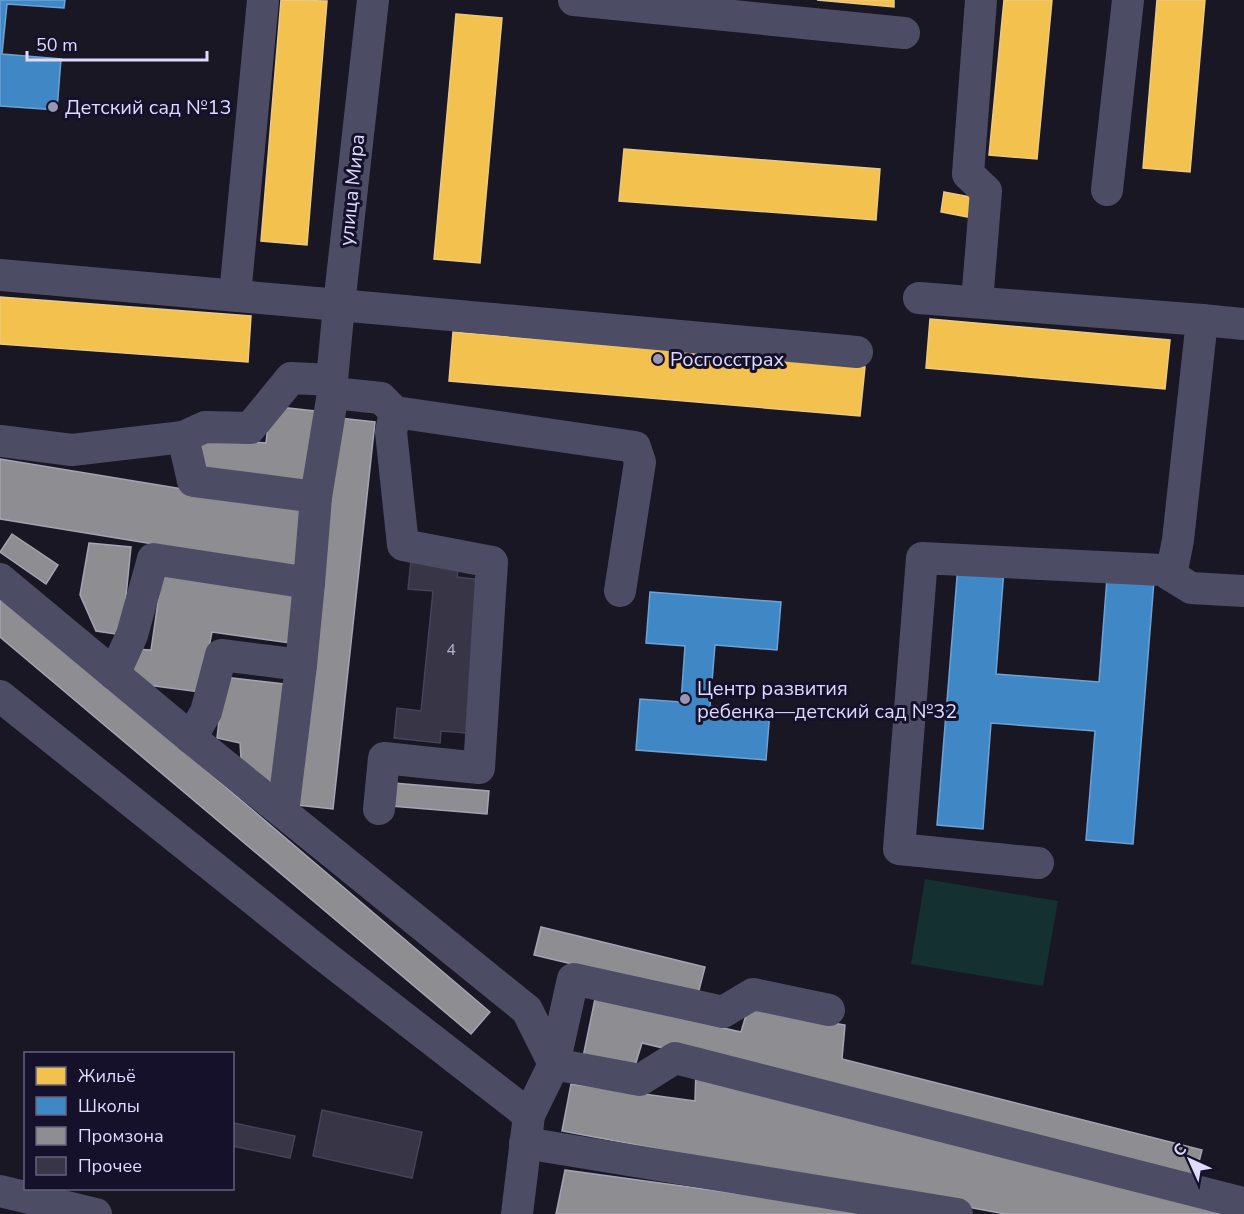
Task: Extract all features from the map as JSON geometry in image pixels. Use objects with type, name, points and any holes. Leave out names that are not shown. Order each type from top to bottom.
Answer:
[{"type":"street","points":[[235,295],[262,0]]},
{"type":"street","name":"улица Мира","points":[[283,812],[301,665],[316,497],[332,387],[373,0]]},
{"type":"street","points":[[574,0],[904,33]]},
{"type":"street","points":[[977,302],[986,191],[968,174],[981,0]]},
{"type":"street","points":[[1107,190],[1128,0]]},
{"type":"street","points":[[0,275],[857,352]]},
{"type":"street","points":[[919,298],[1244,324]]},
{"type":"street","points":[[1171,575],[1178,540],[1202,320]]},
{"type":"street","points":[[0,441],[72,450],[183,437],[205,427],[250,428],[291,378],[381,398],[395,412],[635,447],[639,462],[620,591]]},
{"type":"street","points":[[379,809],[384,759],[479,768],[492,562],[403,545],[390,432],[395,412]]},
{"type":"street","points":[[183,437],[194,481],[316,497]]},
{"type":"street","points":[[1038,863],[899,849],[922,558],[1162,570],[1191,588],[1244,591]]},
{"type":"street","points":[[114,674],[132,636],[153,559],[309,583]]},
{"type":"street","points":[[0,579],[191,738],[527,1010],[555,1064]]},
{"type":"street","points":[[191,738],[206,712],[221,655],[301,665]]},
{"type":"street","points":[[0,696],[305,940],[527,1129],[957,1214]]},
{"type":"street","points":[[517,1214],[527,1129],[555,1064],[573,978],[723,1012],[753,994],[829,1010]]},
{"type":"street","points":[[555,1064],[640,1080],[675,1058],[1244,1204]]},
{"type":"street","points":[[0,1191],[96,1214]]},
{"type":"green space","points":[[925,879],[1058,901],[1043,986],[911,964]]},
{"type":"building: Жильё","points":[[281,0],[327,1],[307,245],[261,241]]},
{"type":"building: Жильё","points":[[817,0],[894,0],[894,7]]},
{"type":"building: Жильё","points":[[1004,0],[1052,0],[1037,159],[989,155]]},
{"type":"building: Жильё","points":[[1157,0],[1205,0],[1190,172],[1143,168]]},
{"type":"building: Жильё","points":[[456,14],[502,18],[480,263],[434,259]]},
{"type":"building: Жильё","points":[[624,149],[880,169],[876,220],[619,201]]},
{"type":"building: Жильё","points":[[944,192],[971,197],[968,217],[941,212]]},
{"type":"building: Жильё","points":[[0,297],[251,316],[248,362],[0,344]]},
{"type":"building: Жильё","points":[[930,319],[1170,340],[1165,389],[926,368]]},
{"type":"building: Жильё","points":[[453,332],[865,367],[860,416],[449,381]]},
{"type":"building: Школы","points":[[0,0],[65,0],[64,8],[7,4],[2,54],[61,59],[57,110],[0,106]]},
{"type":"building: Школы","points":[[958,565],[1004,569],[996,674],[1099,682],[1107,578],[1154,581],[1133,844],[1086,840],[1095,731],[991,723],[983,829],[937,825]]},
{"type":"building: Школы","points":[[650,592],[781,602],[777,650],[715,645],[710,706],[770,711],[766,760],[636,750],[640,699],[681,702],[685,646],[646,643]]},
{"type":"building: Промзона","points":[[270,406],[315,411],[307,486],[199,470],[198,437],[266,443]]},
{"type":"building: Промзона","points":[[339,418],[375,422],[333,809],[297,805]]},
{"type":"building: Промзона","points":[[0,459],[311,510],[301,568],[0,519]]},
{"type":"building: Промзона","points":[[12,534],[58,565],[46,584],[0,552]]},
{"type":"building: Промзона","points":[[89,543],[131,547],[122,635],[96,631],[80,595]]},
{"type":"building: Промзона","points":[[162,574],[299,593],[290,643],[212,632],[200,692],[147,685],[130,672],[135,649],[151,650]]},
{"type":"building: Промзона","points":[[0,595],[490,1012],[471,1034],[0,637]]},
{"type":"building: Промзона","points":[[224,677],[293,685],[277,791],[242,773],[240,743],[217,738]]},
{"type":"building: Промзона","points":[[393,783],[489,791],[487,814],[391,806]]},
{"type":"building: Промзона","points":[[541,927],[705,967],[698,994],[534,955]]},
{"type":"building: Промзона","points":[[595,999],[741,1032],[748,1008],[845,1025],[842,1059],[1202,1150],[1195,1177],[642,1043],[635,1066],[583,1057]]},
{"type":"building: Промзона","points":[[696,1069],[1239,1214],[1005,1214],[562,1131],[571,1084],[695,1101]]},
{"type":"building: Промзона","points":[[565,1170],[887,1214],[556,1214]]},
{"type":"building: Прочее","points":[[411,560],[459,565],[457,577],[482,580],[466,733],[441,731],[440,743],[394,738],[397,708],[421,711],[433,591],[408,589]]},
{"type":"building: Прочее","points":[[322,1110],[422,1132],[412,1178],[313,1156]]},
{"type":"building: Прочее","points":[[234,1123],[295,1136],[290,1158],[234,1146]]},
{"type":"place","name":"Детский сад №13","points":[[53,107]]},
{"type":"place","name":"Росгосстрах","points":[[658,359]]},
{"type":"place","name":"Центр развития ребенка––детский сад №32","points":[[685,699]]}]
